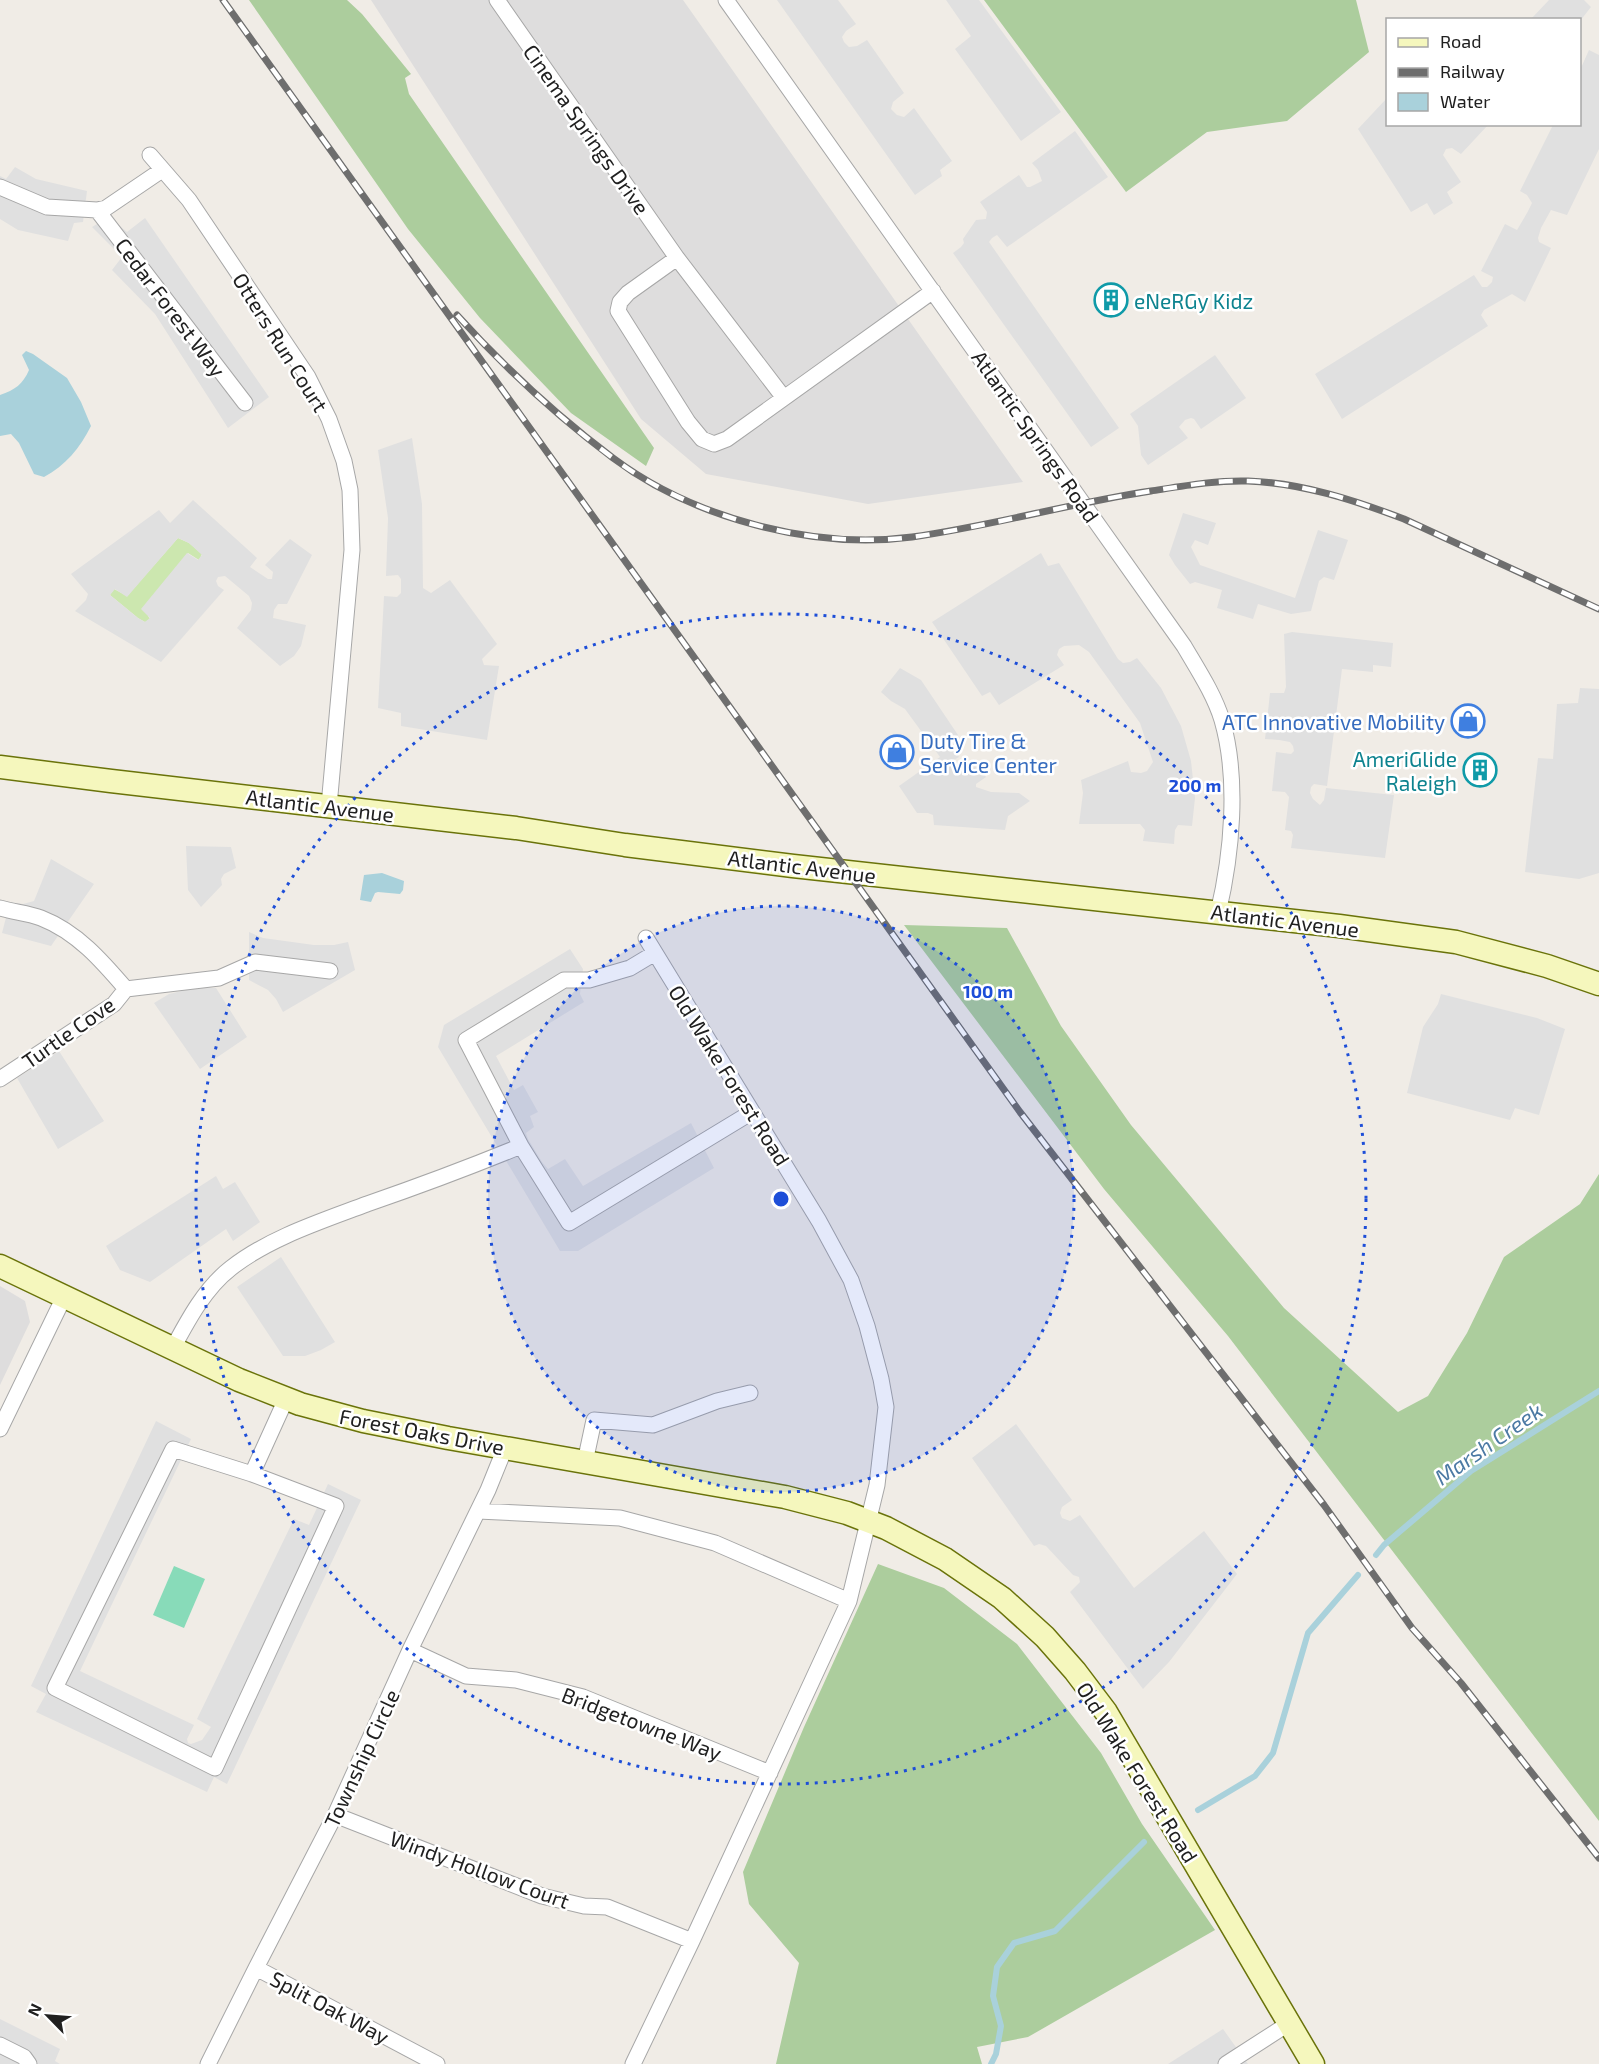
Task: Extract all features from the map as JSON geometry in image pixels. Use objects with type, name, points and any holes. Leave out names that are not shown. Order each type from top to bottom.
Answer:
[{"type":"street","name":"Cinema Springs Drive","points":[[497,0],[677,258],[784,398]]},
{"type":"street","name":"Atlantic Springs Road","points":[[726,0],[1184,646],[1208,686],[1222,719],[1228,751],[1232,796],[1228,869],[1218,913]]},
{"type":"street","name":"Otters Run Court","points":[[150,155],[189,200],[308,377],[329,419],[344,461],[350,490],[351,550],[329,806]]},
{"type":"street","points":[[0,187],[47,207],[97,210],[106,208],[162,170]]},
{"type":"street","name":"Cedar Forest Way","points":[[97,210],[245,403]]},
{"type":"street","points":[[677,258],[628,292],[620,302],[618,311],[688,422],[702,439],[714,444],[727,440],[933,291]]},
{"type":"street","name":"Atlantic Avenue","points":[[0,767],[516,828],[625,845],[793,866],[1456,942],[1547,966],[1599,984]]},
{"type":"street","name":"Turtle Cove","points":[[0,908],[41,918],[64,930],[94,952],[126,989],[114,1004],[0,1079]]},
{"type":"street","name":"Old Wake Forest Road","points":[[646,938],[819,1221],[851,1280],[867,1326],[886,1407],[877,1485],[868,1521],[927,1549],[972,1576],[1002,1598],[1045,1637],[1075,1671],[1106,1712],[1313,2064]]},
{"type":"street","points":[[655,953],[630,968],[620,971],[589,980],[564,980],[466,1040],[520,1146],[569,1223],[752,1112]]},
{"type":"street","points":[[126,989],[219,978],[255,962],[330,971]]},
{"type":"street","points":[[173,1348],[195,1308],[229,1269],[252,1254],[314,1224],[520,1146]]},
{"type":"street","name":"Forest Oaks Drive","points":[[0,1266],[239,1380],[286,1399],[363,1421],[786,1497],[868,1521]]},
{"type":"street","points":[[0,1429],[64,1297]]},
{"type":"street","points":[[585,1462],[594,1420],[653,1425],[717,1401],[750,1392]]},
{"type":"street","points":[[252,1474],[286,1399]]},
{"type":"street","name":"Township Circle","points":[[208,2064],[336,1815],[410,1650],[478,1511],[505,1448]]},
{"type":"street","points":[[173,1449],[252,1474],[336,1506],[215,1768],[55,1688],[173,1449]]},
{"type":"street","points":[[478,1511],[620,1518],[715,1543],[849,1601]]},
{"type":"street","points":[[633,2064],[849,1601],[868,1521]]},
{"type":"street","name":"Bridgetowne Way","points":[[410,1650],[466,1676],[516,1680],[583,1697],[770,1773]]},
{"type":"street","name":"Windy Hollow Court","points":[[336,1815],[542,1896],[584,1906],[607,1906],[692,1941]]},
{"type":"street","name":"Split Oak Way","points":[[256,1968],[437,2064]]},
{"type":"street","points":[[1226,2064],[1288,2024]]},
{"type":"street","points":[[0,2045],[24,2057],[29,2064]]},
{"type":"shaded area","points":[[371,0],[683,0],[1023,482],[868,504],[706,474],[641,419]]},
{"type":"shaded area","points":[[777,0],[838,0],[856,24],[842,37],[844,42],[849,47],[857,46],[867,40],[904,93],[893,102],[891,109],[897,115],[904,117],[914,108],[952,161],[940,170],[942,176],[915,195]]},
{"type":"shaded area","points":[[946,0],[979,0],[1061,112],[1021,141],[955,49],[971,36]]},
{"type":"shaded area","points":[[1549,0],[1584,0],[1591,7],[1581,20],[1532,18]]},
{"type":"shaded area","points":[[1589,50],[1599,55],[1599,149],[1567,215],[1551,210],[1541,228],[1539,242],[1551,248],[1525,302],[1512,294],[1484,310],[1481,315],[1488,326],[1342,419],[1315,374],[1474,275],[1482,287],[1487,287],[1492,282],[1493,277],[1481,271],[1505,224],[1517,230],[1532,203],[1527,195],[1520,191],[1552,126],[1581,126],[1581,68]]},
{"type":"shaded area","points":[[1386,99],[1386,126],[1487,126],[1461,154],[1452,148],[1446,149],[1443,155],[1461,182],[1447,192],[1453,203],[1434,215],[1427,203],[1411,212],[1358,129]]},
{"type":"shaded area","points":[[1075,131],[1108,177],[1007,247],[997,235],[989,242],[1119,428],[1091,447],[953,253],[964,243],[963,239],[976,220],[986,219],[987,212],[980,202],[1019,175],[1027,187],[1042,181],[1038,170],[1032,163]]},
{"type":"shaded area","points":[[15,167],[36,179],[87,191],[83,222],[74,223],[68,241],[18,230],[0,219],[0,176],[6,179]]},
{"type":"shaded area","points":[[109,217],[127,232],[145,218],[269,397],[228,428],[155,314],[112,270],[122,257],[92,227]]},
{"type":"shaded area","points":[[1215,355],[1246,398],[1201,429],[1194,419],[1185,420],[1179,427],[1188,438],[1148,465],[1141,455],[1138,426],[1130,414]]},
{"type":"shaded area","points":[[412,438],[422,504],[423,588],[431,593],[450,580],[497,644],[482,659],[484,665],[499,666],[487,740],[401,726],[401,713],[378,708],[384,596],[397,597],[401,593],[401,579],[398,575],[386,576],[388,518],[378,450]]},
{"type":"shaded area","points":[[193,500],[257,558],[250,567],[268,579],[272,579],[273,572],[265,565],[290,539],[312,555],[287,604],[278,604],[274,610],[273,618],[306,625],[301,646],[294,656],[280,666],[237,628],[251,610],[252,603],[249,596],[225,576],[218,577],[216,581],[218,586],[224,590],[161,662],[75,611],[86,600],[88,594],[71,574],[159,510],[170,523]],"holes":[[[178,538],[189,543],[202,555],[198,560],[187,553],[141,609],[150,618],[145,622],[110,595],[115,589],[127,597]]]},
{"type":"shaded area","points":[[1183,513],[1216,523],[1208,545],[1195,540],[1191,547],[1200,565],[1295,598],[1318,530],[1348,540],[1334,580],[1324,577],[1319,581],[1311,611],[1291,614],[1258,604],[1253,619],[1217,608],[1222,590],[1195,582],[1190,584],[1175,565],[1169,555]]},
{"type":"shaded area","points":[[1041,553],[1048,566],[1059,563],[1118,659],[1123,663],[1137,658],[1161,688],[1181,726],[1191,761],[1195,798],[1192,826],[1178,825],[1175,830],[1174,844],[1143,841],[1145,830],[1140,824],[1079,824],[1083,793],[1081,780],[1128,761],[1131,772],[1141,773],[1147,771],[1153,762],[1140,723],[1089,652],[1079,645],[1064,646],[1059,649],[1057,655],[1064,665],[999,705],[990,692],[982,696],[932,622]]},
{"type":"shaded area","points":[[1292,632],[1393,643],[1391,667],[1373,665],[1373,672],[1342,669],[1327,786],[1314,784],[1310,793],[1320,805],[1324,800],[1326,788],[1394,795],[1385,858],[1291,848],[1293,835],[1291,831],[1285,830],[1289,797],[1285,792],[1272,791],[1276,752],[1291,754],[1294,751],[1293,746],[1290,742],[1265,739],[1270,693],[1284,693],[1286,687],[1284,634]]},
{"type":"shaded area","points":[[900,668],[921,680],[958,735],[950,742],[959,757],[954,760],[955,762],[964,765],[975,759],[986,777],[976,784],[976,787],[991,792],[1019,793],[1030,801],[1008,816],[1005,830],[934,825],[933,815],[917,813],[899,786],[940,757],[905,709],[881,692]]},
{"type":"shaded area","points":[[1580,688],[1599,689],[1599,873],[1579,879],[1525,872],[1538,758],[1553,759],[1557,704],[1578,703]]},
{"type":"shaded area","points":[[186,846],[231,847],[236,868],[224,874],[221,879],[222,885],[201,907],[188,890]]},
{"type":"shaded area","points":[[51,859],[94,884],[51,946],[2,933],[10,902],[23,904],[34,901]]},
{"type":"shaded area","points":[[249,932],[263,938],[314,945],[348,942],[355,970],[283,1012],[268,990],[249,980]]},
{"type":"shaded area","points":[[570,949],[583,969],[580,994],[584,1002],[496,1056],[514,1090],[523,1085],[538,1112],[530,1116],[534,1127],[526,1133],[542,1162],[548,1169],[565,1159],[583,1186],[691,1123],[714,1168],[578,1251],[560,1251],[438,1047],[444,1025]]},
{"type":"shaded area","points":[[194,988],[216,988],[247,1037],[200,1069],[154,1003],[169,994]]},
{"type":"shaded area","points":[[1441,994],[1537,1018],[1565,1029],[1539,1115],[1515,1108],[1510,1120],[1407,1093],[1423,1027],[1438,1004]]},
{"type":"shaded area","points":[[59,1051],[104,1121],[58,1149],[17,1078]]},
{"type":"shaded area","points":[[216,1176],[223,1189],[235,1182],[260,1222],[233,1241],[226,1229],[150,1282],[120,1270],[106,1246]]},
{"type":"shaded area","points":[[281,1257],[335,1342],[305,1356],[283,1356],[237,1287]]},
{"type":"shaded area","points":[[0,1286],[25,1301],[30,1322],[0,1385]]},
{"type":"shaded area","points":[[156,1421],[191,1439],[80,1671],[194,1725],[187,1739],[188,1743],[202,1740],[211,1727],[197,1719],[294,1519],[309,1525],[328,1484],[361,1500],[227,1784],[214,1777],[207,1792],[36,1712],[46,1694],[31,1686]]},
{"type":"shaded area","points":[[1016,1424],[1072,1500],[1062,1507],[1060,1513],[1062,1518],[1070,1521],[1080,1515],[1134,1588],[1204,1531],[1237,1574],[1169,1662],[1143,1689],[1070,1592],[1080,1582],[1079,1577],[1073,1575],[1046,1546],[1039,1544],[1034,1546],[972,1458]]},
{"type":"shaded area","points":[[0,2019],[60,2049],[55,2061],[60,2064],[0,2064]]},
{"type":"shaded area","points":[[1223,2029],[1248,2064],[1168,2064]]},
{"type":"green space","points":[[249,0],[347,0],[362,14],[411,74],[405,78],[409,94],[654,448],[646,466],[571,413],[480,318],[408,229]]},
{"type":"green space","points":[[984,0],[1356,0],[1369,52],[1287,121],[1207,132],[1126,192]]},
{"type":"green space","points":[[178,538],[189,543],[202,554],[199,560],[188,553],[148,616],[150,619],[145,622],[110,595],[114,589],[127,596]]},
{"type":"green space","points":[[904,925],[1007,928],[1061,1026],[1131,1125],[1284,1308],[1398,1412],[1428,1396],[1467,1333],[1504,1257],[1580,1204],[1599,1174],[1599,1821],[1228,1336],[1104,1189]]},
{"type":"green space","points":[[878,1564],[944,1588],[1017,1644],[1101,1753],[1142,1824],[1215,1930],[1028,2037],[977,2047],[982,2064],[776,2064],[799,1963],[749,1904],[743,1872],[804,1727]]},
{"type":"green space","points":[[174,1566],[205,1579],[184,1628],[153,1615]]},
{"type":"water","points":[[26,351],[67,378],[91,426],[71,456],[44,477],[34,474],[19,443],[11,434],[0,436],[0,395],[18,386],[27,375],[29,370],[22,355]]},
{"type":"water","points":[[382,873],[404,881],[400,894],[378,892],[375,893],[371,902],[360,900],[364,875]]},
{"type":"waterway","name":"Marsh Creek","points":[[1376,1555],[1384,1545],[1471,1471],[1599,1391]]},
{"type":"waterway","name":"Marsh Creek","points":[[1198,1810],[1255,1776],[1273,1753],[1308,1633],[1358,1575]]},
{"type":"waterway","name":"Marsh Creek","points":[[991,2064],[996,2054],[1001,2026],[993,1996],[997,1967],[1014,1943],[1055,1931],[1144,1842]]},
{"type":"railway","points":[[223,0],[1020,1112],[1324,1505],[1412,1628],[1461,1683],[1599,1858]]},
{"type":"railway","points":[[457,315],[532,390],[613,458],[645,479],[680,497],[717,513],[755,525],[795,534],[835,539],[874,540],[912,537],[1175,487],[1224,481],[1268,482],[1328,494],[1404,519],[1599,609]]},
{"type":"place","name":"eNeRGy Kidz","points":[[1111,300]]},
{"type":"place","name":"ATC Innovative Mobility","points":[[1468,721]]},
{"type":"place","name":"Duty Tire & Service Center","points":[[897,752]]},
{"type":"place","name":"AmeriGlide Raleigh","points":[[1480,770]]}]
